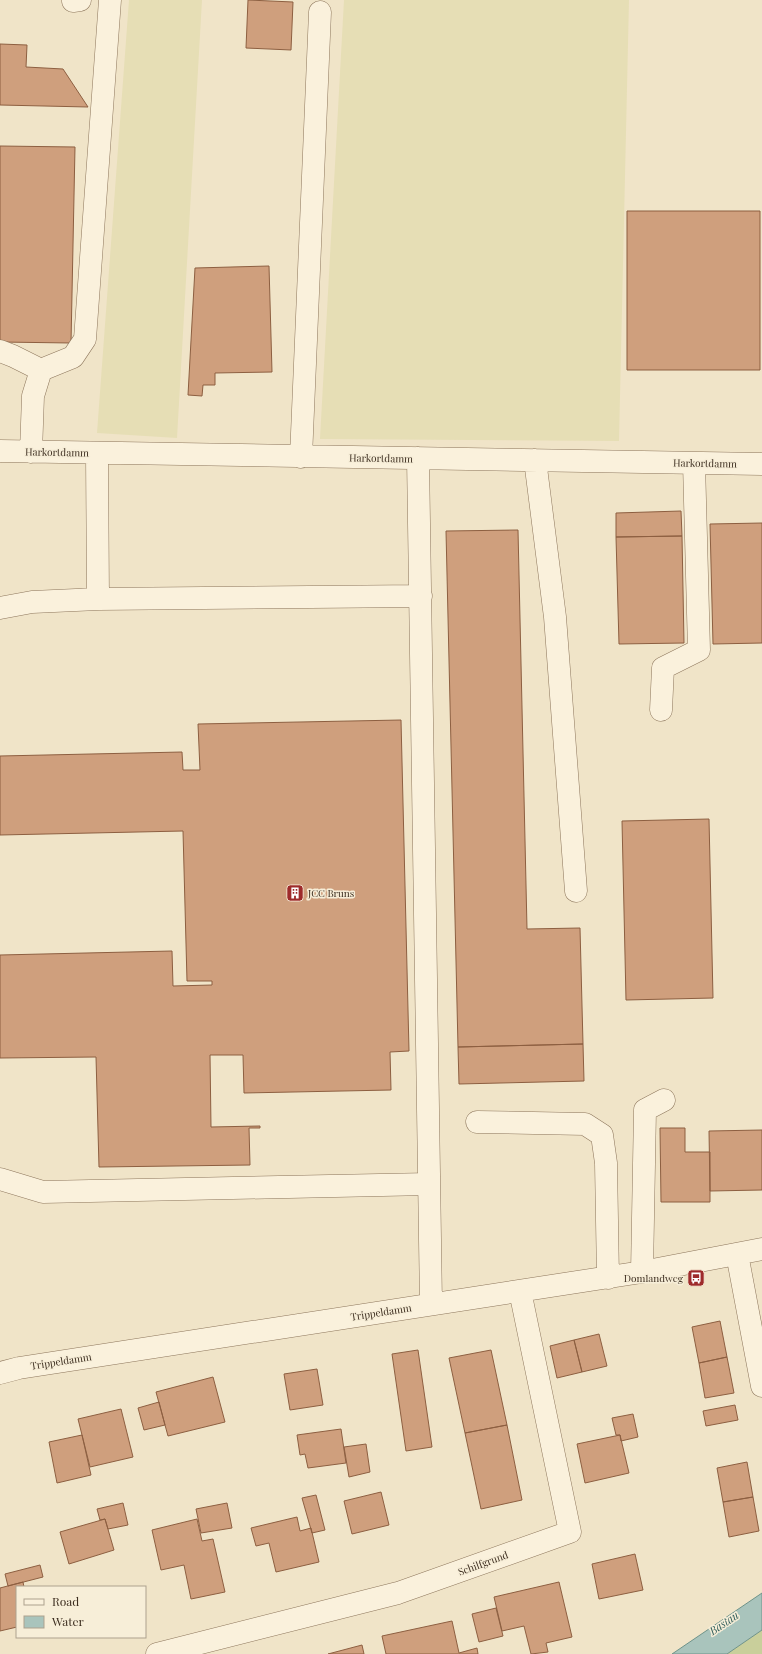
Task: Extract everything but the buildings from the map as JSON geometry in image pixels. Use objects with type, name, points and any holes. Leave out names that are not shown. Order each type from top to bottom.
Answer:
[{"type":"street","points":[[31,452],[33,396],[42,370],[73,357],[85,339],[110,0]]},
{"type":"street","points":[[301,456],[320,12]]},
{"type":"street","points":[[0,351],[42,370]]},
{"type":"street","name":"Harkortdamm","points":[[0,452],[762,464]]},
{"type":"street","points":[[97,453],[98,599]]},
{"type":"street","points":[[418,458],[431,1304]]},
{"type":"street","points":[[535,460],[555,617],[576,891]]},
{"type":"street","points":[[661,710],[663,668],[699,650],[694,463]]},
{"type":"street","points":[[0,608],[32,602],[98,599],[421,596]]},
{"type":"street","points":[[642,1272],[645,1110],[664,1100]]},
{"type":"street","points":[[477,1122],[585,1124],[602,1135],[606,1163],[608,1278]]},
{"type":"street","points":[[0,1179],[43,1192],[429,1184]]},
{"type":"street","name":"Trippeldamm","points":[[0,1373],[19,1368],[608,1278],[762,1249]]},
{"type":"street","points":[[737,1254],[762,1386]]},
{"type":"street","name":"Schilfgrund","points":[[156,1654],[398,1593],[570,1532],[520,1292]]},
{"type":"shaded area","points":[[129,0],[202,0],[177,438],[97,433]]},
{"type":"shaded area","points":[[344,0],[629,0],[619,441],[320,439]]},
{"type":"green space","points":[[762,1630],[762,1654],[727,1654],[759,1632]]},
{"type":"water","name":"Bastau","points":[[762,1593],[762,1630],[727,1654],[672,1654]]},
{"type":"place","name":"JCC Bruns","points":[[295,893]]},
{"type":"place","name":"Domlandweg","points":[[696,1278]]}]
